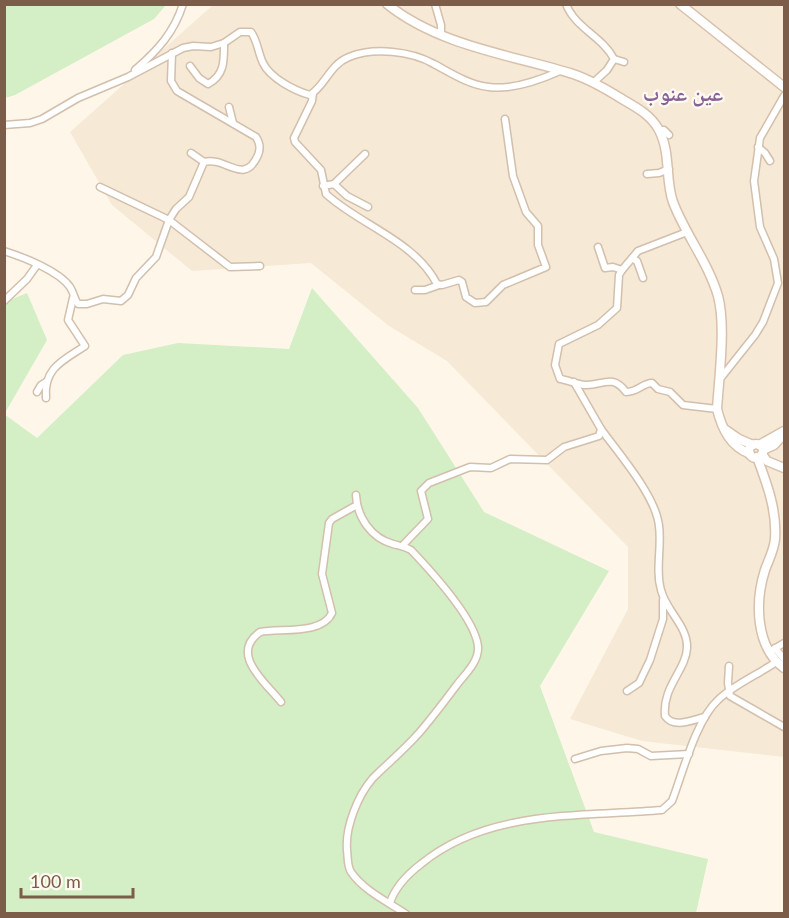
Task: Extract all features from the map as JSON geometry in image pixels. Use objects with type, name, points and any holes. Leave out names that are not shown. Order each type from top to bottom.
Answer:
[{"type":"street","points":[[128,77],[161,46],[174,28],[183,4]]},
{"type":"street","points":[[387,4],[413,22],[441,34],[594,82],[653,120],[664,141],[673,201],[706,267],[718,298],[721,328],[717,409],[723,428],[741,450],[757,451],[784,433]]},
{"type":"street","points":[[435,4],[441,34]]},
{"type":"street","points":[[566,4],[573,17],[598,38],[614,59],[624,62]]},
{"type":"street","points":[[680,4],[784,87]]},
{"type":"street","points":[[4,125],[30,123],[42,119],[78,98],[128,77],[172,53],[188,47],[211,47],[224,43],[240,32],[251,32],[256,39],[264,67],[270,72],[306,94],[314,93]]},
{"type":"street","points":[[190,66],[208,84],[217,77],[224,65],[224,43]]},
{"type":"street","points":[[439,285],[410,252],[326,195],[321,170],[295,142],[294,138],[314,93],[337,64],[349,57],[365,54],[393,52],[422,58],[450,74],[489,87],[508,86],[548,76],[560,70]]},
{"type":"street","points":[[172,53],[171,76],[174,87],[256,137],[260,143],[260,151],[252,166],[247,170],[240,170],[212,160],[204,162],[190,153]]},
{"type":"street","points":[[594,82],[608,70],[614,59]]},
{"type":"street","points":[[720,379],[763,322],[778,283],[774,258],[763,237],[756,210],[754,181],[762,134],[784,96]]},
{"type":"street","points":[[229,107],[233,123]]},
{"type":"street","points":[[415,290],[425,290],[459,280],[462,282],[466,297],[475,303],[480,303],[490,299],[503,285],[546,267],[537,244],[538,226],[526,212],[513,176],[505,119]]},
{"type":"street","points":[[659,130],[664,130],[669,135]]},
{"type":"street","points":[[759,147],[770,161]]},
{"type":"street","points":[[323,186],[334,184],[365,154]]},
{"type":"street","points":[[4,251],[50,270],[62,278],[71,288],[78,304],[103,299],[121,301],[136,278],[156,257],[169,220],[189,196],[204,162]]},
{"type":"street","points":[[647,174],[669,169]]},
{"type":"street","points":[[334,184],[347,196],[369,207]]},
{"type":"street","points":[[100,187],[169,220],[230,267],[260,266]]},
{"type":"street","points":[[687,232],[638,251],[619,275],[617,308],[610,316],[586,333],[559,344],[556,372],[560,379],[586,385],[614,382],[621,385],[626,392],[635,392],[648,383],[652,383],[658,389],[670,392],[683,405],[717,409]]},
{"type":"street","points":[[598,248],[605,268],[613,267],[622,270]]},
{"type":"street","points":[[633,259],[637,261],[643,278]]},
{"type":"street","points":[[4,301],[27,279],[37,265]]},
{"type":"street","points":[[37,392],[57,365],[85,346],[68,320],[73,294]]},
{"type":"street","points":[[46,382],[46,398]]},
{"type":"street","points":[[574,382],[601,429],[654,508],[660,529],[660,588],[683,630],[687,647],[685,658],[669,689],[664,709],[665,716],[669,722],[675,724],[705,717]]},
{"type":"street","points":[[403,545],[428,519],[421,491],[429,483],[470,467],[491,468],[510,459],[547,460],[564,447],[599,436],[601,429]]},
{"type":"street","points":[[757,451],[767,461],[784,468]]},
{"type":"street","points":[[757,451],[774,515],[774,550],[764,577],[759,616],[764,643],[772,650],[784,668]]},
{"type":"street","points":[[356,495],[357,505],[364,522],[375,534],[393,544],[403,545],[411,550],[457,604],[478,646],[474,662],[418,734],[371,780],[353,815],[347,844],[348,864],[351,872],[369,890],[406,914]]},
{"type":"street","points":[[281,702],[249,662],[246,653],[248,644],[260,632],[317,627],[329,618],[332,613],[322,574],[330,523],[332,519],[357,505]]},
{"type":"street","points":[[627,691],[639,683],[652,654],[663,619],[663,597]]},
{"type":"street","points":[[772,650],[784,643]]},
{"type":"street","points":[[390,903],[396,889],[409,873],[433,854],[468,835],[540,818],[571,814],[662,810],[672,801],[705,717],[714,704],[729,692],[780,661]]},
{"type":"street","points":[[729,666],[730,696],[784,727]]},
{"type":"street","points":[[575,759],[601,751],[627,748],[634,748],[651,756],[689,754]]},
{"type":"shaded area","points":[[213,5],[784,5],[784,757],[642,741],[570,719],[628,609],[628,547],[447,361],[389,326],[311,263],[192,271],[112,205],[70,132]]},
{"type":"green space","points":[[4,5],[166,5],[154,19],[15,95],[5,98]]},
{"type":"green space","points":[[312,288],[418,408],[484,512],[609,571],[540,686],[594,832],[708,859],[696,913],[5,913],[4,414],[37,438],[123,355],[178,343],[289,349]]},
{"type":"green space","points":[[27,293],[47,340],[5,413],[5,302]]},
{"type":"district","name":"عين عنوب","points":[[683,94]]}]
